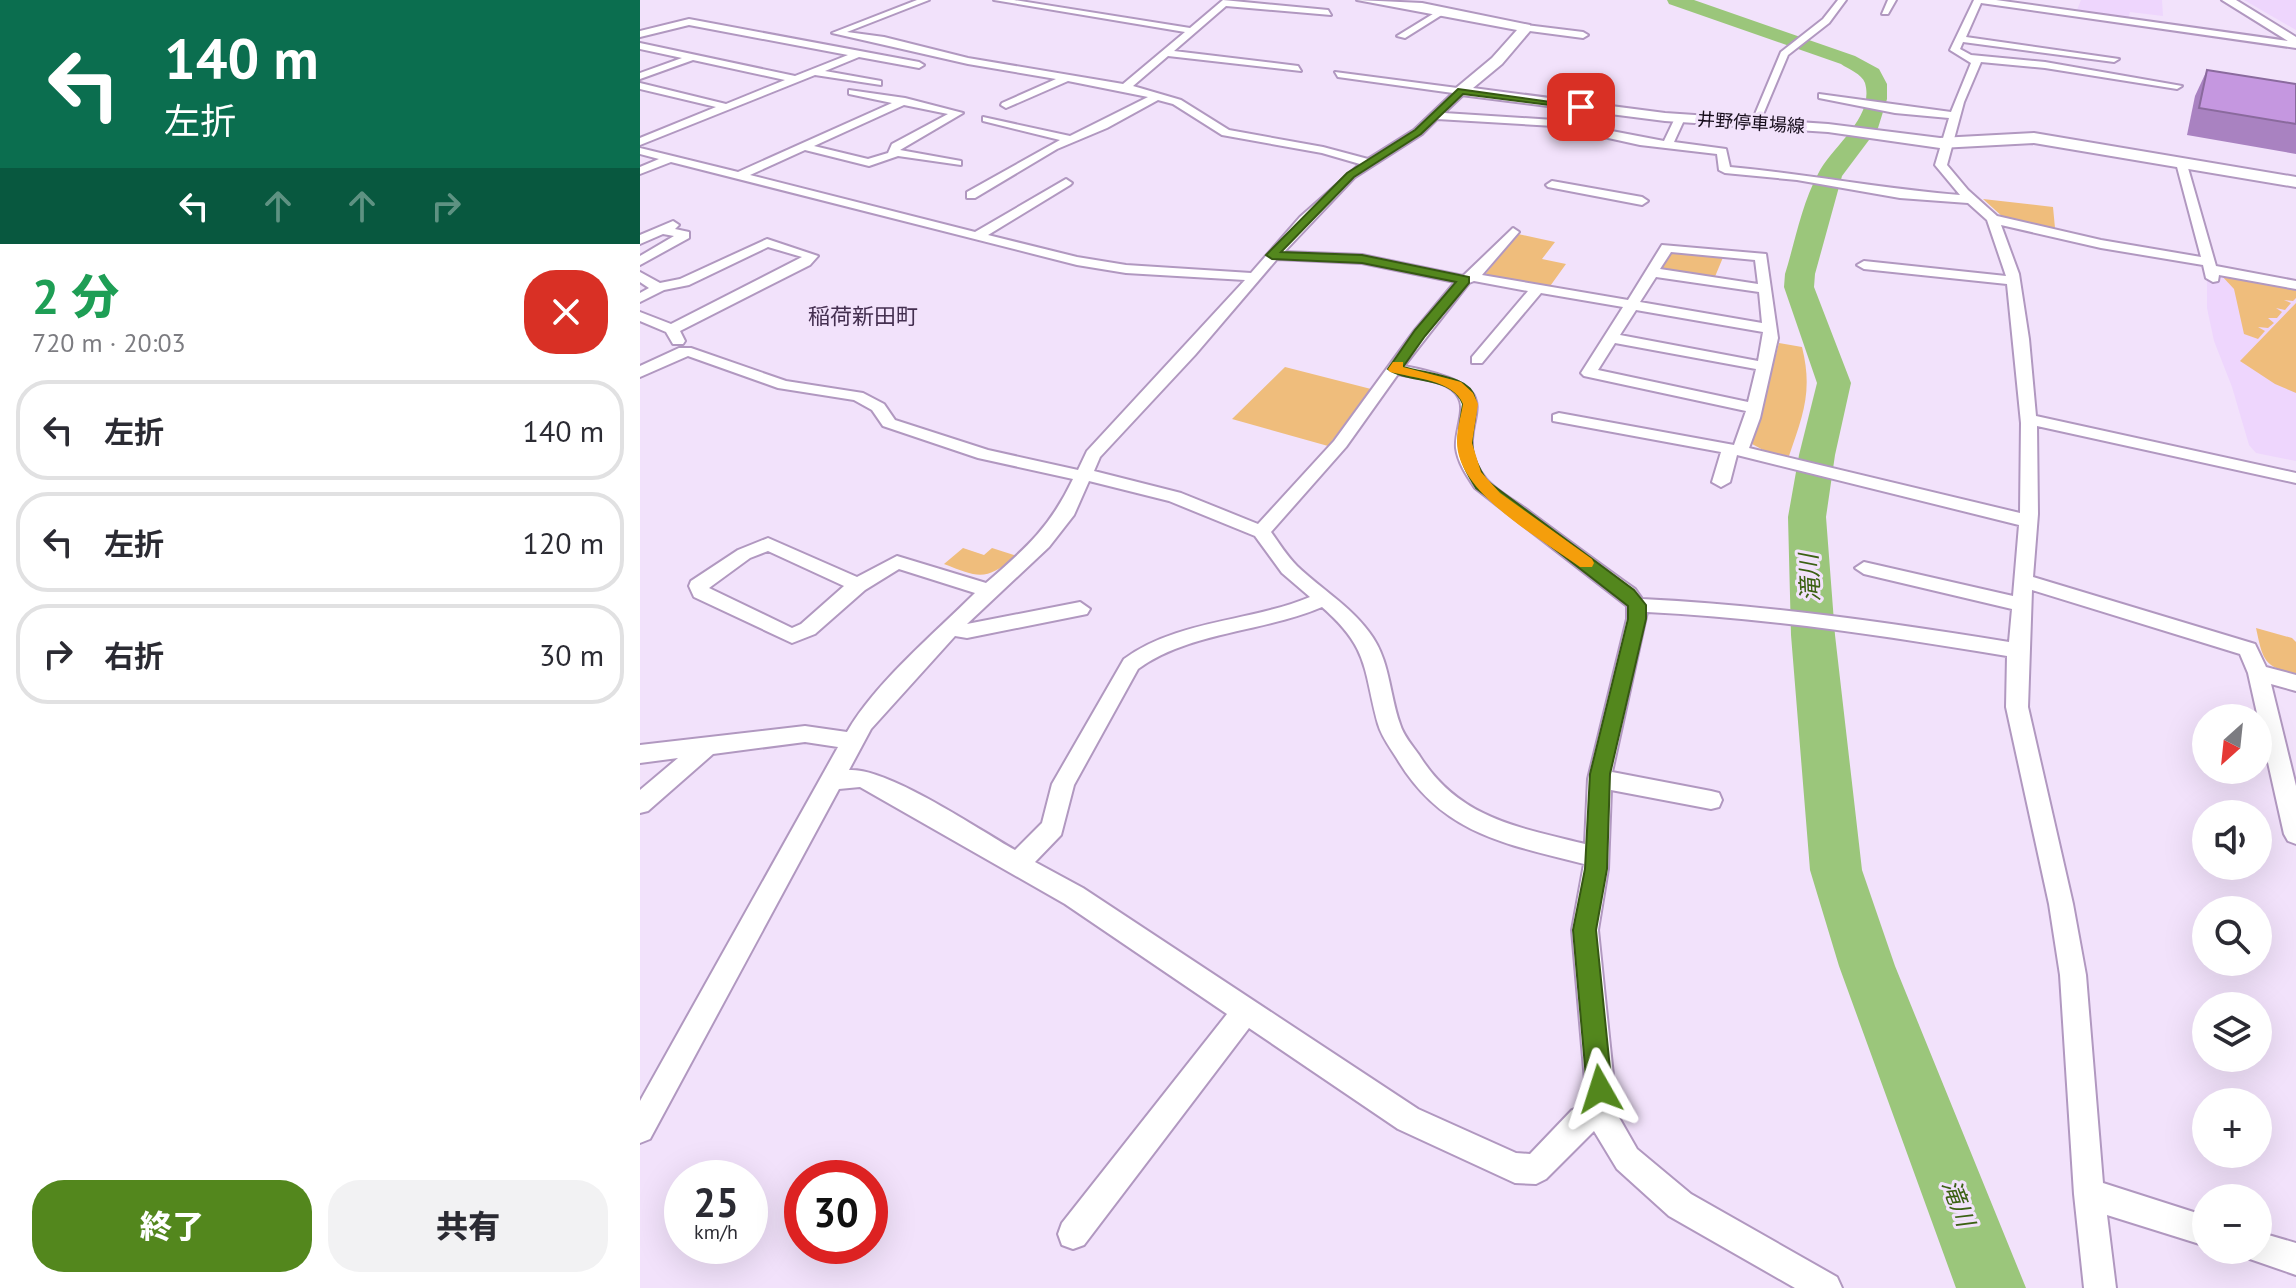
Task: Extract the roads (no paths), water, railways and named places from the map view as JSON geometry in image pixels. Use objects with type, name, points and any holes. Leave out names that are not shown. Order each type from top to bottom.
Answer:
[{"type":"main road","points":[[1363,0],[1422,3],[1444,11],[1526,28],[1497,61],[1461,91]]},
{"type":"main road","points":[[2228,0],[2296,43]]},
{"type":"main road","name":"井野停車場線","points":[[1461,91],[1680,118],[1844,130],[1947,144],[2034,138],[2296,182]]},
{"type":"street","points":[[925,0],[836,33],[889,41],[964,60],[1126,87],[1177,102],[1226,133],[1323,150],[1368,163]]},
{"type":"street","points":[[998,0],[1195,31]]},
{"type":"street","points":[[1754,124],[1768,86],[1791,46],[1826,21],[1842,0]]},
{"type":"street","points":[[1885,12],[1892,0]]},
{"type":"street","points":[[2177,86],[2045,65],[1972,58],[1955,50],[1978,0],[2074,6],[2296,43]]},
{"type":"street","points":[[1126,87],[1226,2],[1328,13]]},
{"type":"street","points":[[1402,36],[1444,11]]},
{"type":"street","points":[[640,34],[689,22],[919,65]]},
{"type":"street","points":[[1526,28],[1583,35]]},
{"type":"street","points":[[1960,39],[2114,59]]},
{"type":"street","points":[[640,142],[889,41]]},
{"type":"street","points":[[640,46],[795,79]]},
{"type":"street","points":[[1169,53],[1298,69]]},
{"type":"street","points":[[640,76],[693,57]]},
{"type":"street","points":[[1972,58],[1976,62],[1941,165],[1993,219],[2013,281],[2022,339],[2028,419],[2028,521],[2016,687],[2021,730],[2059,893],[2073,975],[2089,1194],[2100,1288]]},
{"type":"street","points":[[813,72],[887,85]]},
{"type":"street","points":[[1338,74],[1461,91]]},
{"type":"street","points":[[1006,105],[1066,78]]},
{"type":"street","points":[[640,86],[727,107]]},
{"type":"street","points":[[640,1129],[852,741],[890,691],[950,628],[1053,531],[1070,505],[1082,475],[1104,442],[1190,352],[1272,255],[1351,175],[1408,139],[1461,91]]},
{"type":"street","points":[[853,92],[958,113],[896,146],[895,152]]},
{"type":"street","points":[[971,195],[1070,139],[1103,126],[1157,96]]},
{"type":"street","points":[[1823,96],[1892,109],[1956,116]]},
{"type":"street","points":[[741,175],[905,101]]},
{"type":"street","points":[[1436,116],[1554,123],[1632,140],[1722,151],[1725,170],[1973,200]]},
{"type":"street","points":[[1668,144],[1680,118]]},
{"type":"street","points":[[987,119],[1070,139]]},
{"type":"street","points":[[640,132],[655,136]]},
{"type":"street","points":[[804,147],[869,163],[895,152],[957,163]]},
{"type":"street","points":[[640,151],[1077,261],[1126,269],[1253,277]]},
{"type":"street","points":[[640,171],[669,159]]},
{"type":"street","points":[[2182,163],[2210,270]]},
{"type":"street","points":[[977,236],[1066,183]]},
{"type":"street","points":[[1552,185],[1642,201]]},
{"type":"street","points":[[1993,219],[2210,270],[2296,285]]},
{"type":"street","points":[[640,240],[675,224]]},
{"type":"street","points":[[640,261],[685,235],[662,230]]},
{"type":"street","points":[[1261,532],[1340,444],[1420,333],[1513,232]]},
{"type":"street","points":[[640,298],[659,287],[684,282],[767,243],[811,256],[805,262],[672,329]]},
{"type":"street","points":[[1721,482],[1754,408],[1770,329],[1761,257],[1671,247],[1664,251],[1589,373],[1754,408]]},
{"type":"street","points":[[1272,255],[1362,259],[1770,329]]},
{"type":"street","points":[[1864,265],[2013,281]]},
{"type":"street","points":[[1651,272],[1765,289]]},
{"type":"street","points":[[640,276],[659,287]]},
{"type":"street","points":[[1477,360],[1536,290]]},
{"type":"street","points":[[640,316],[672,329],[684,351],[783,385],[858,396],[878,407],[889,423],[956,445],[1175,497],[1261,532],[1289,569],[1348,621],[1369,648],[1379,674],[1390,728],[1421,778],[1439,797],[1465,817],[1495,831],[1596,857]]},
{"type":"street","points":[[1612,338],[1763,366]]},
{"type":"street","points":[[640,372],[684,351]]},
{"type":"street","points":[[1395,369],[1456,385],[1468,396],[1470,404],[1464,443],[1468,463],[1481,484],[1628,594],[1637,605],[1637,619],[1599,779],[1596,857],[1585,930],[1603,1118],[1627,1159],[1680,1205],[1826,1288]]},
{"type":"street","points":[[1559,418],[1735,450],[2028,521]]},
{"type":"street","points":[[2028,419],[2296,478]]},
{"type":"street","points":[[858,585],[768,544],[744,554],[698,586],[701,592],[792,636],[808,629],[858,585],[897,562],[989,591]]},
{"type":"street","points":[[1864,568],[2021,605]]},
{"type":"street","points":[[2024,581],[2148,621],[2243,647],[2252,654],[2296,834]]},
{"type":"street","points":[[1017,864],[1053,828],[1063,784],[1131,664],[1141,655],[1160,647],[1281,617],[1324,599]]},
{"type":"street","points":[[1637,605],[1709,607],[1849,623],[2018,651]]},
{"type":"street","points":[[950,628],[967,631],[1080,609]]},
{"type":"street","points":[[2258,673],[2296,683]]},
{"type":"street","points":[[640,754],[805,734],[852,741]]},
{"type":"street","points":[[640,804],[706,747]]},
{"type":"street","points":[[1599,779],[1711,800]]},
{"type":"street","points":[[831,780],[869,780],[1084,902],[1408,1119],[1515,1168],[1536,1169],[1582,1120],[1592,1116],[1603,1118]]},
{"type":"street","points":[[1073,1234],[1246,1011]]},
{"type":"street","points":[[2089,1194],[2192,1227]]},
{"type":"street","points":[[2272,1251],[2296,1259]]},
{"type":"waterway","name":"滝川","points":[[1676,0],[1848,60],[1871,74],[1876,84],[1876,99],[1866,128],[1829,176],[1800,274],[1799,287],[1834,383],[1817,455],[1807,517],[1813,635],[1836,870],[1867,966],[1991,1288]]},
{"type":"district","name":"稲荷新田町","points":[[863,316]]}]
